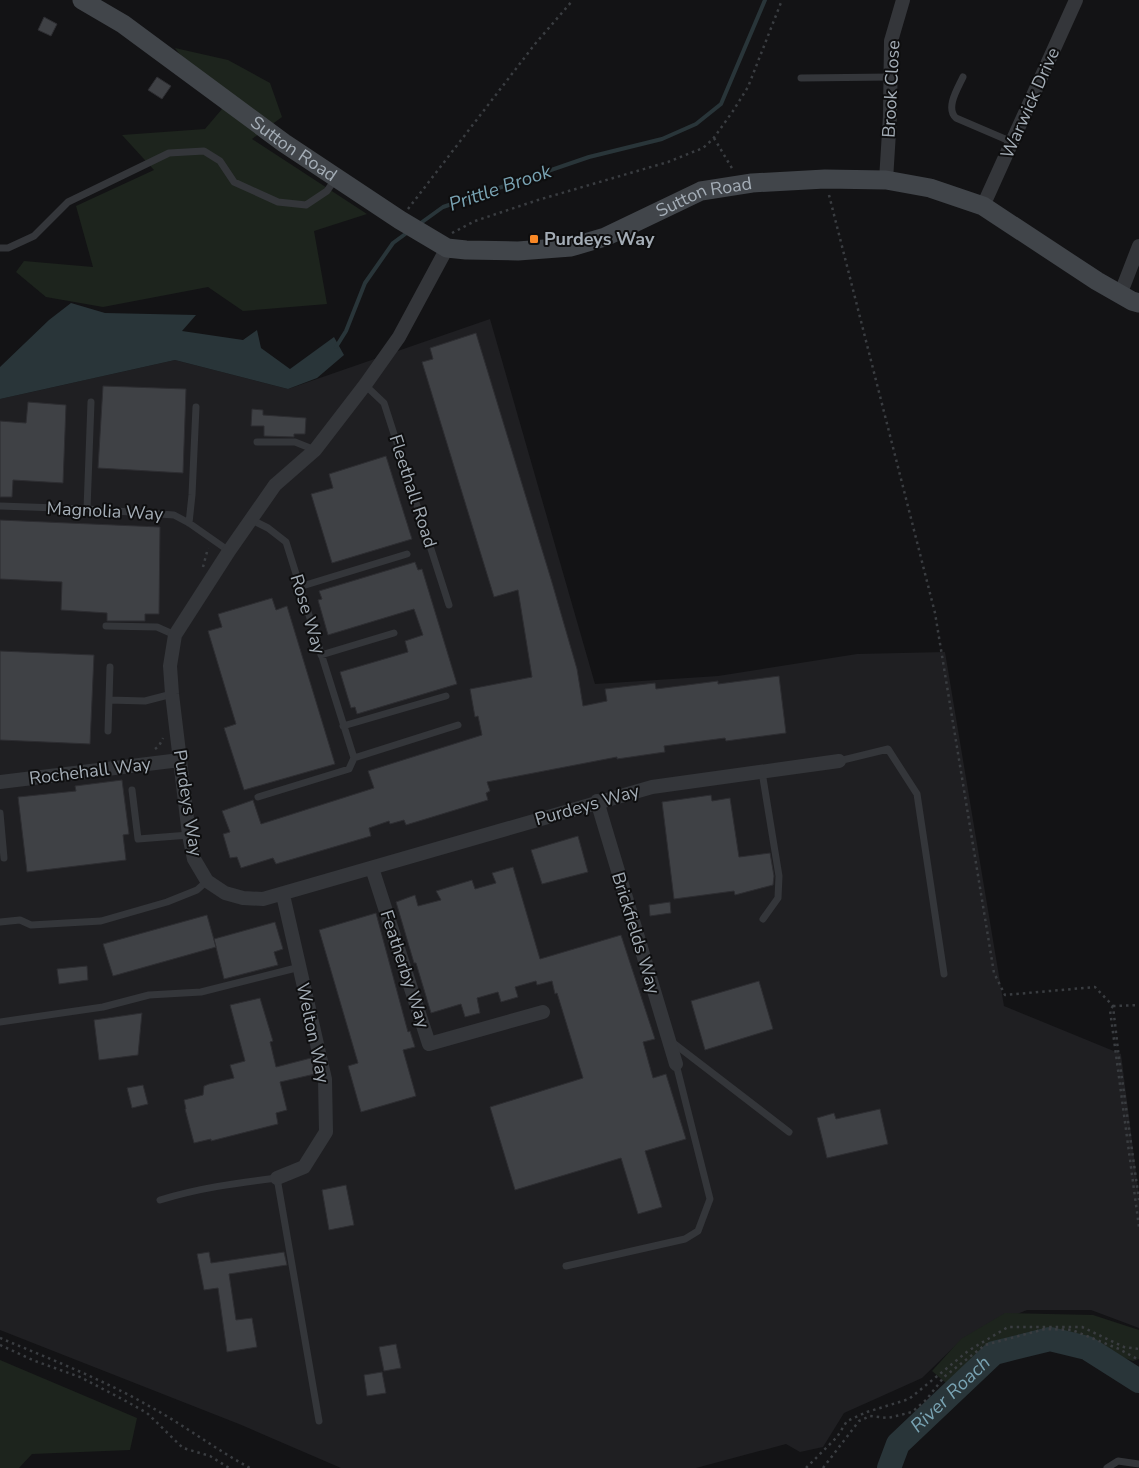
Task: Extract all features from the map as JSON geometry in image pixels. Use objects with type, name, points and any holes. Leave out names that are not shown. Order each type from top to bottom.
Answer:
[{"type":"street","name":"Sutton Road","points":[[82,0],[123,24],[284,143],[400,220],[438,242],[466,250],[571,247],[604,237],[701,191],[740,185],[825,179],[886,180],[930,188],[983,206],[1120,295],[1139,303]]},
{"type":"street","name":"Brook Close","points":[[886,180],[892,41],[903,0]]},
{"type":"street","name":"Warwick Drive","points":[[983,206],[1076,0]]},
{"type":"street","name":"Purdeys Way","points":[[438,242],[399,337],[315,450],[275,485],[250,519],[175,634],[170,666],[189,835],[194,860],[207,882],[225,893],[243,898],[263,899],[597,801],[652,787],[839,761]]},
{"type":"street","points":[[1120,295],[1139,246]]},
{"type":"street","name":"Rochehall Way","points":[[0,782],[180,760]]},
{"type":"street","name":"Brickfields Way","points":[[597,801],[676,1064]]},
{"type":"street","name":"Featherby Way","points":[[372,868],[429,1044],[543,1012]]},
{"type":"street","name":"Welton Way","points":[[277,1178],[304,1167],[326,1132],[325,1079],[283,894]]},
{"type":"lane","points":[[801,78],[891,77]]},
{"type":"lane","points":[[963,77],[951,108],[952,114],[956,118],[1012,142]]},
{"type":"lane","points":[[0,248],[8,248],[34,236],[68,202],[169,153],[204,151],[220,161],[234,182],[278,202],[306,206],[327,191],[336,178]]},
{"type":"lane","name":"Fleethall Road","points":[[365,385],[384,403],[449,604]]},
{"type":"lane","points":[[87,509],[91,402]]},
{"type":"lane","points":[[189,523],[196,407]]},
{"type":"lane","points":[[257,442],[295,442],[315,450]]},
{"type":"lane","name":"Magnolia Way","points":[[0,506],[174,515],[189,523],[229,551]]},
{"type":"lane","name":"Rose Way","points":[[250,519],[268,528],[286,542],[354,758]]},
{"type":"lane","points":[[299,587],[407,554]]},
{"type":"lane","points":[[106,626],[157,627],[175,634]]},
{"type":"lane","points":[[321,655],[394,633]]},
{"type":"lane","points":[[108,731],[110,667]]},
{"type":"lane","points":[[109,700],[145,701],[172,694]]},
{"type":"lane","points":[[344,726],[446,696]]},
{"type":"lane","points":[[258,797],[349,769],[354,758],[458,726]]},
{"type":"lane","points":[[839,761],[888,750],[917,794],[944,974]]},
{"type":"lane","points":[[762,772],[779,876],[778,898],[764,919]]},
{"type":"lane","points":[[132,790],[138,839],[189,835]]},
{"type":"lane","points":[[0,813],[4,858]]},
{"type":"lane","points":[[0,922],[20,920],[31,924],[101,921],[167,902],[197,890],[207,882]]},
{"type":"lane","points":[[0,1022],[103,1007],[149,995],[201,992],[300,967]]},
{"type":"lane","points":[[668,1039],[789,1132]]},
{"type":"lane","points":[[566,1266],[685,1239],[698,1232],[710,1199],[676,1064]]},
{"type":"lane","points":[[160,1200],[190,1191],[277,1178],[319,1421]]},
{"type":"lane","points":[[1107,1468],[1118,1461],[1139,1464]]},
{"type":"path","points":[[400,220],[534,44],[573,0]]},
{"type":"path","points":[[438,242],[475,221],[538,200],[668,162],[703,148],[714,138],[748,87],[782,0]]},
{"type":"path","points":[[714,138],[725,154],[740,185]]},
{"type":"path","points":[[825,179],[936,613],[994,973],[1005,996],[1095,987],[1113,1006],[1139,1200]]},
{"type":"path","points":[[1113,1006],[1139,1006]]},
{"type":"path","points":[[1113,1006],[1110,1010],[1139,1228]]},
{"type":"path","points":[[806,1468],[837,1437],[847,1421],[867,1412],[909,1399],[968,1351],[1008,1327],[1082,1327],[1124,1347],[1139,1349]]},
{"type":"path","points":[[823,1468],[859,1422],[870,1416],[888,1418],[912,1412],[926,1400],[944,1377],[985,1345],[1045,1329],[1072,1330],[1119,1349],[1139,1360]]},
{"type":"path","points":[[0,1338],[84,1373],[150,1406],[250,1468]]},
{"type":"path","points":[[0,1345],[35,1361],[80,1377],[124,1400],[147,1413],[183,1448],[210,1456],[229,1468]]},
{"type":"shaded area","points":[[175,48],[228,60],[270,83],[282,117],[252,139],[367,214],[314,231],[327,304],[243,311],[208,287],[103,307],[46,297],[16,272],[24,261],[93,267],[76,206],[154,170],[122,135],[205,129],[222,109]]},
{"type":"shaded area","points":[[71,303],[105,313],[196,315],[182,331],[243,340],[257,330],[261,348],[290,369],[334,337],[344,355],[317,378],[288,389],[175,360],[0,399],[0,367],[49,320]]},
{"type":"shaded area","points":[[490,319],[595,684],[718,676],[857,654],[945,652],[1004,1006],[1121,1054],[1139,1196],[1139,1328],[1091,1310],[1027,1310],[993,1324],[955,1346],[922,1378],[844,1413],[823,1447],[800,1452],[786,1444],[696,1468],[341,1468],[239,1424],[0,1330],[0,399],[175,360],[288,389]]},
{"type":"shaded area","points":[[1005,1313],[1093,1315],[1139,1330],[1139,1359],[1133,1361],[1069,1339],[1030,1340],[1002,1346],[969,1365],[947,1384],[932,1371],[961,1339]]},
{"type":"shaded area","points":[[0,1360],[137,1418],[130,1450],[32,1454],[19,1468],[0,1468]]},
{"type":"building","points":[[44,17],[57,24],[51,36],[38,30]]},
{"type":"building","points":[[157,77],[171,86],[162,99],[148,90]]},
{"type":"building","points":[[476,333],[577,669],[583,706],[607,701],[605,689],[655,683],[656,689],[718,681],[718,684],[779,676],[786,733],[726,741],[725,738],[664,746],[665,752],[617,759],[617,757],[487,782],[490,791],[486,793],[488,800],[406,825],[404,820],[390,824],[389,821],[369,828],[371,836],[276,864],[273,858],[241,868],[237,857],[230,858],[223,834],[230,832],[222,811],[253,800],[261,824],[374,788],[368,771],[482,735],[478,716],[475,717],[470,689],[532,677],[518,590],[494,597],[422,362],[433,359],[430,348]]},
{"type":"building","points":[[103,386],[186,389],[183,473],[98,468]]},
{"type":"building","points":[[28,402],[66,405],[63,483],[13,480],[12,497],[0,497],[0,421],[26,423]]},
{"type":"building","points":[[252,409],[263,410],[263,415],[306,418],[305,434],[294,434],[294,437],[264,436],[264,426],[251,426]]},
{"type":"building","points":[[386,456],[412,539],[332,563],[311,494],[333,488],[329,474]]},
{"type":"building","points":[[0,520],[160,527],[159,614],[145,614],[145,621],[107,621],[107,613],[61,610],[62,582],[0,579]]},
{"type":"building","points":[[415,562],[418,570],[422,569],[457,684],[357,714],[355,707],[351,708],[340,672],[408,652],[405,641],[423,635],[414,609],[328,635],[318,600],[322,599],[319,591]]},
{"type":"building","points":[[272,598],[276,610],[287,606],[335,764],[244,790],[224,728],[236,724],[208,631],[222,627],[218,614]]},
{"type":"building","points":[[0,651],[94,655],[90,744],[0,740]]},
{"type":"building","points":[[122,780],[129,834],[123,835],[126,860],[27,872],[18,797],[76,791],[75,786]]},
{"type":"building","points":[[711,795],[712,801],[730,798],[739,857],[770,853],[774,876],[773,885],[735,895],[734,891],[674,899],[662,802]]},
{"type":"building","points":[[578,836],[588,872],[542,884],[531,850]]},
{"type":"building","points":[[513,867],[540,959],[621,935],[655,1039],[643,1042],[653,1078],[666,1074],[686,1139],[645,1151],[662,1207],[638,1214],[621,1158],[515,1190],[490,1107],[583,1078],[552,981],[537,985],[536,981],[515,987],[518,997],[501,1002],[498,992],[477,998],[480,1013],[465,1017],[461,1004],[431,1013],[396,902],[415,895],[418,906],[441,900],[436,891],[472,880],[475,889],[496,883],[492,873]]},
{"type":"building","points":[[670,902],[671,913],[650,916],[649,905]]},
{"type":"building","points":[[376,913],[408,1032],[410,1031],[415,1047],[403,1050],[416,1096],[361,1112],[348,1066],[358,1063],[319,930]]},
{"type":"building","points":[[207,915],[216,947],[113,976],[103,944]]},
{"type":"building","points":[[275,922],[283,949],[274,952],[278,965],[224,979],[214,939]]},
{"type":"building","points":[[87,966],[88,980],[59,984],[57,969]]},
{"type":"building","points":[[759,981],[773,1029],[705,1050],[691,1001]]},
{"type":"building","points":[[260,998],[273,1041],[270,1042],[276,1067],[311,1058],[315,1074],[280,1082],[287,1110],[276,1113],[278,1124],[211,1141],[211,1139],[194,1143],[184,1100],[203,1095],[204,1086],[234,1078],[230,1065],[245,1061],[230,1005]]},
{"type":"building","points":[[142,1013],[138,1055],[99,1060],[94,1020]]},
{"type":"building","points":[[143,1085],[148,1104],[132,1108],[127,1088]]},
{"type":"building","points":[[880,1109],[888,1144],[827,1158],[817,1118],[834,1113],[836,1119]]},
{"type":"building","points":[[346,1185],[354,1225],[329,1230],[322,1190]]},
{"type":"building","points":[[209,1252],[211,1263],[284,1252],[287,1265],[229,1274],[236,1320],[252,1318],[257,1347],[227,1352],[218,1288],[204,1290],[197,1254]]},
{"type":"building","points":[[396,1344],[401,1368],[384,1371],[379,1347]]},
{"type":"building","points":[[382,1372],[386,1393],[367,1396],[364,1375]]},
{"type":"waterway","name":"Prittle Brook","points":[[418,225],[443,207],[589,157],[662,139],[696,124],[721,104],[765,0]]},
{"type":"waterway","name":"Prittle Brook","points":[[336,347],[346,331],[365,283],[393,243],[408,232]]},
{"type":"waterway","name":"River Roach","points":[[889,1468],[898,1444],[994,1353],[1050,1339],[1087,1348],[1139,1381]]},
{"type":"place","name":"Purdeys Way","points":[[534,239]]}]
